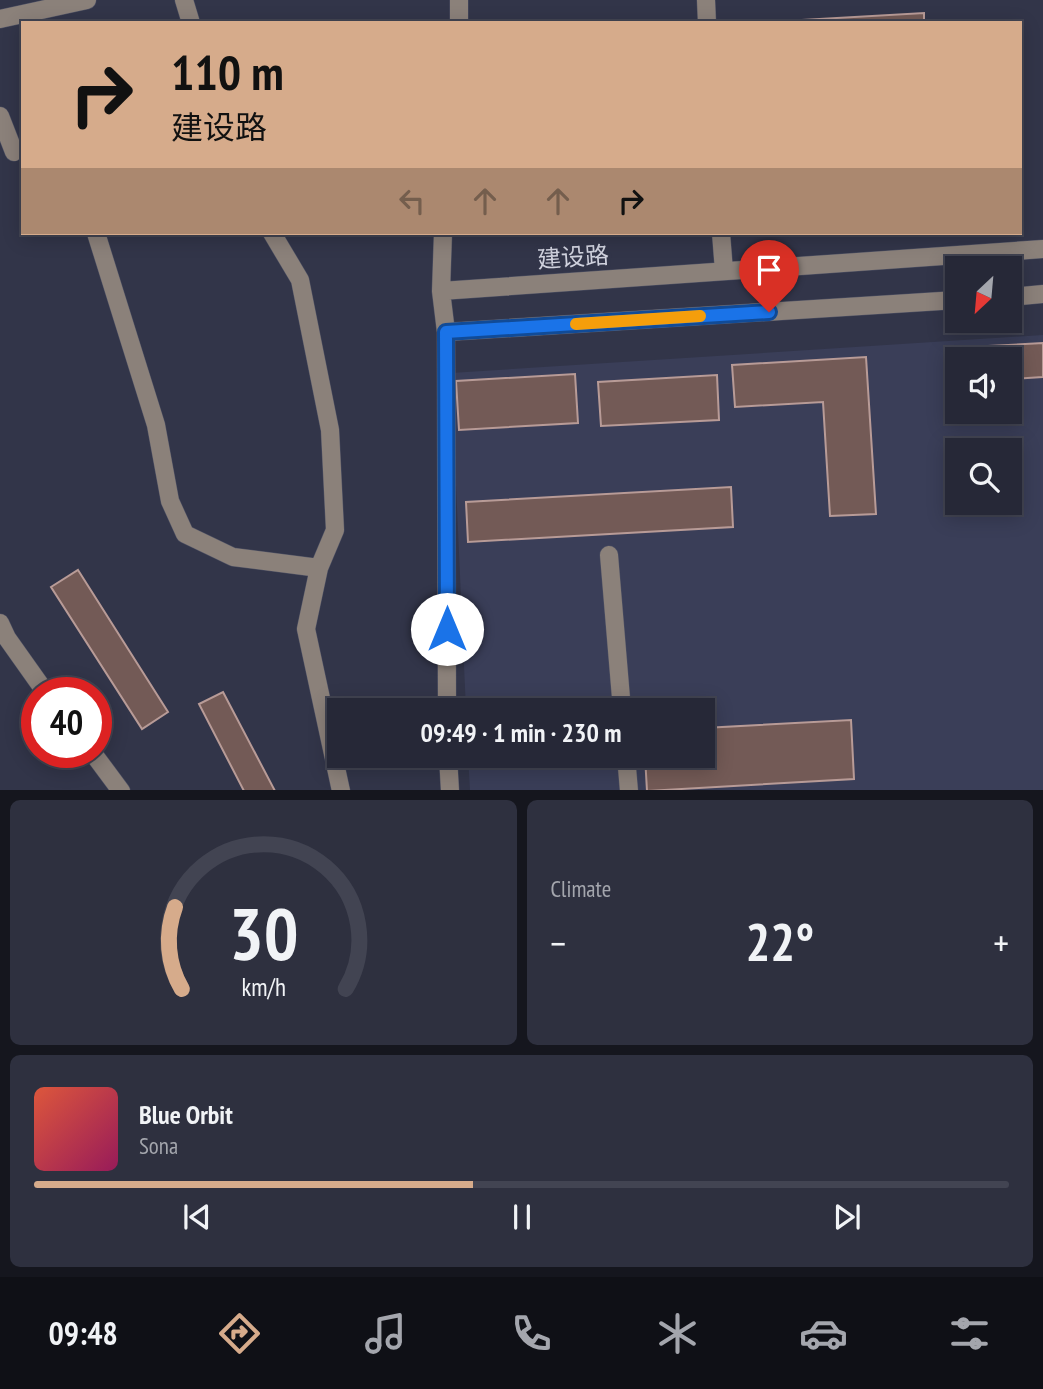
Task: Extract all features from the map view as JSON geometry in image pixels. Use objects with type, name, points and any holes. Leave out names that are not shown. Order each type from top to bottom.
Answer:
[{"type":"street","points":[[0,19],[87,0]]},
{"type":"street","points":[[184,0],[190,21]]},
{"type":"street","points":[[459,0],[459,21]]},
{"type":"street","points":[[706,0],[707,21]]},
{"type":"street","points":[[0,116],[14,152]]},
{"type":"street","points":[[97,235],[156,425],[170,501],[185,534],[233,557],[319,568]]},
{"type":"street","points":[[273,235],[300,280],[330,430],[335,530],[319,568],[306,629],[341,790]]},
{"type":"street","points":[[443,235],[441,291],[446,332],[447,698]]},
{"type":"street","points":[[721,235],[724,271]]},
{"type":"street","name":"建设路","points":[[441,291],[1043,249]]},
{"type":"street","points":[[1022,295],[1043,294]]},
{"type":"street","points":[[446,332],[945,301]]},
{"type":"street","points":[[609,555],[621,698]]},
{"type":"street","points":[[0,623],[6,638],[34,677]]},
{"type":"street","points":[[104,768],[121,790]]},
{"type":"street","points":[[449,768],[450,790]]},
{"type":"street","points":[[627,768],[629,790]]},
{"type":"shaded area","points":[[1043,335],[1043,790],[470,790],[469,768],[715,768],[715,698],[465,698],[451,373]]},
{"type":"building","points":[[924,13],[924,21],[782,21]]},
{"type":"building","points":[[1043,343],[1043,377],[1022,378],[1022,347],[989,346]]},
{"type":"building","points":[[866,357],[876,514],[830,516],[823,402],[735,407],[732,365]]},
{"type":"building","points":[[575,374],[578,423],[459,430],[456,381]]},
{"type":"building","points":[[717,375],[719,420],[601,426],[598,382]]},
{"type":"building","points":[[731,487],[733,527],[468,542],[466,502]]},
{"type":"building","points":[[78,570],[168,712],[142,729],[112,682],[112,677],[109,677],[51,587]]},
{"type":"building","points":[[223,692],[274,790],[243,790],[199,704]]},
{"type":"building","points":[[851,720],[854,779],[647,790],[646,768],[715,768],[715,727]]},
{"type":"slow traffic","points":[[576,324],[700,316]]},
{"type":"route","points":[[447,629],[446,332],[769,312]]}]
